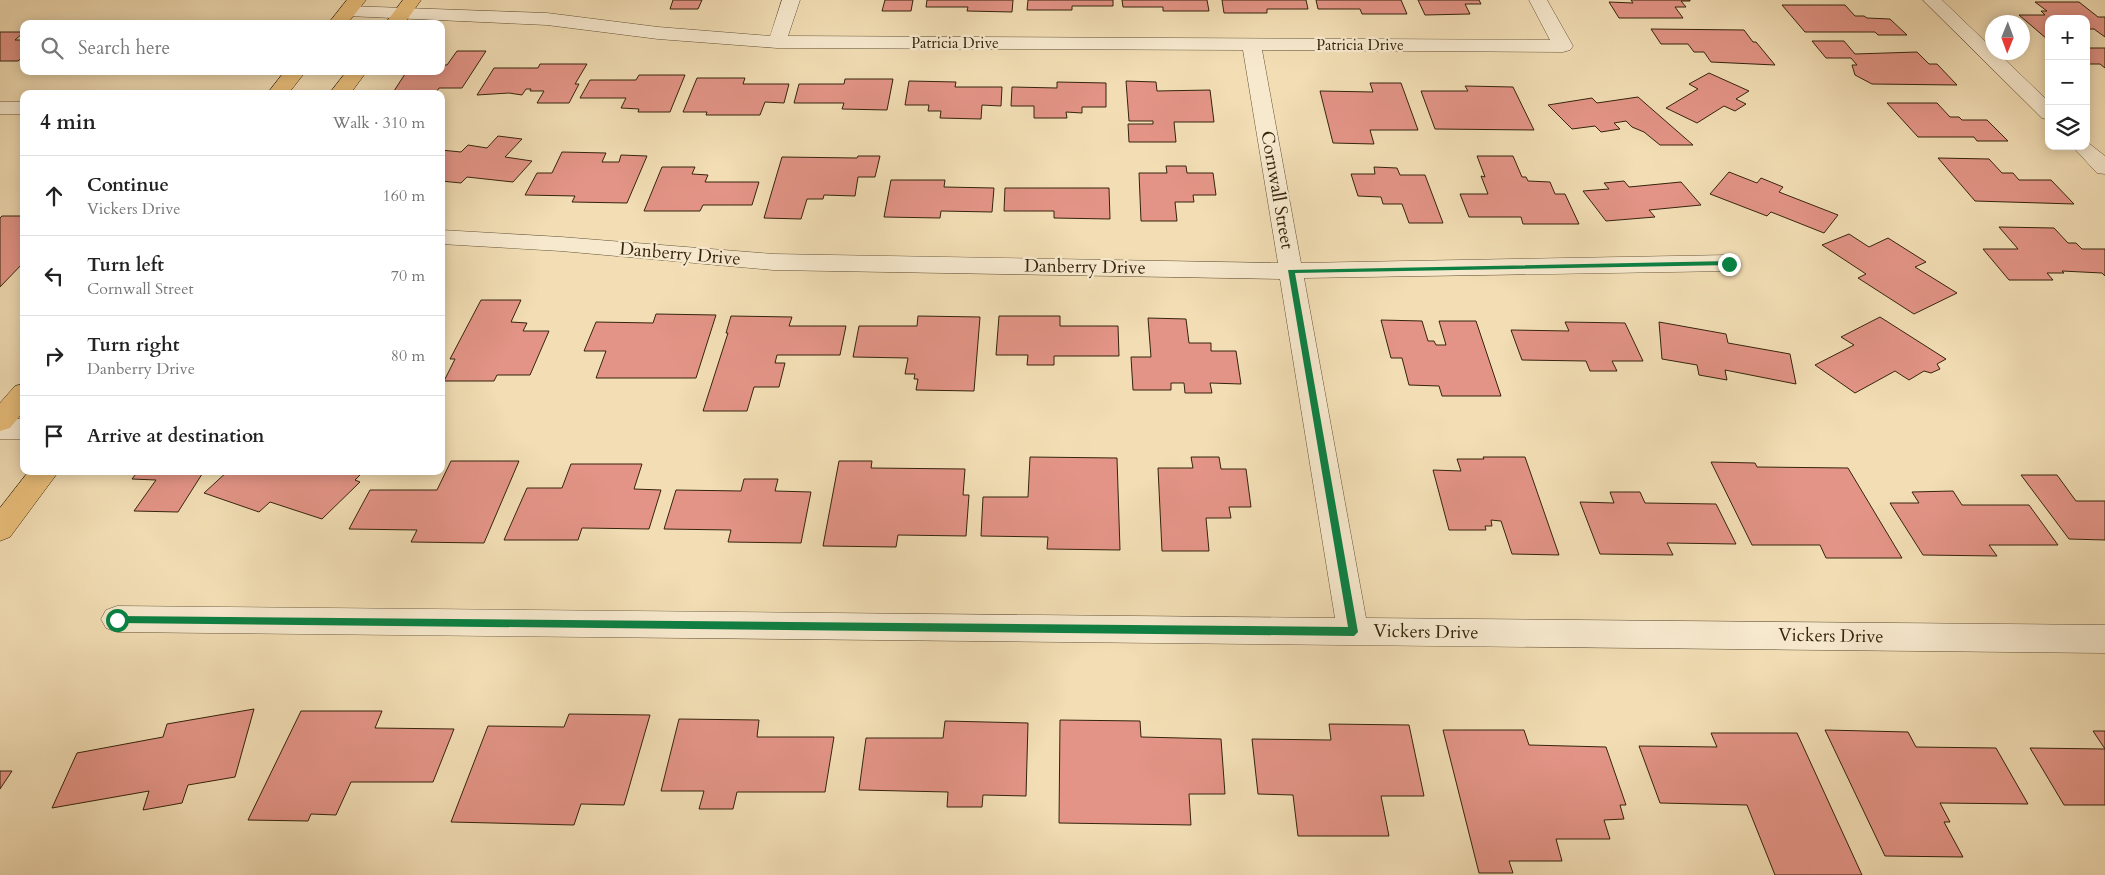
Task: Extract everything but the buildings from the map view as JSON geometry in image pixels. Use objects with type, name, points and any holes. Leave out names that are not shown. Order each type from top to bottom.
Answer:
[{"type":"main road","points":[[281,90],[293,75]]},
{"type":"main road","points":[[343,90],[354,75]]},
{"type":"main road","points":[[0,421],[20,398]]},
{"type":"main road","points":[[0,529],[42,475]]},
{"type":"street","points":[[777,42],[791,0]]},
{"type":"street","name":"Patricia Drive","points":[[347,12],[403,12],[546,19],[658,33],[777,42],[1563,46],[1538,0]]},
{"type":"street","points":[[1932,0],[2045,110]]},
{"type":"street","name":"Cornwall Street","points":[[1252,45],[1354,632]]},
{"type":"street","points":[[0,124],[14,108]]},
{"type":"street","points":[[2086,150],[2105,168]]},
{"type":"street","name":"Danberry Drive","points":[[445,237],[561,244],[773,262],[1291,271],[1729,264]]},
{"type":"street","points":[[0,429],[20,429]]},
{"type":"street","name":"Vickers Drive","points":[[117,620],[2105,639]]},
{"type":"route","points":[[117,620],[1354,632],[1291,271],[1729,264]]}]
